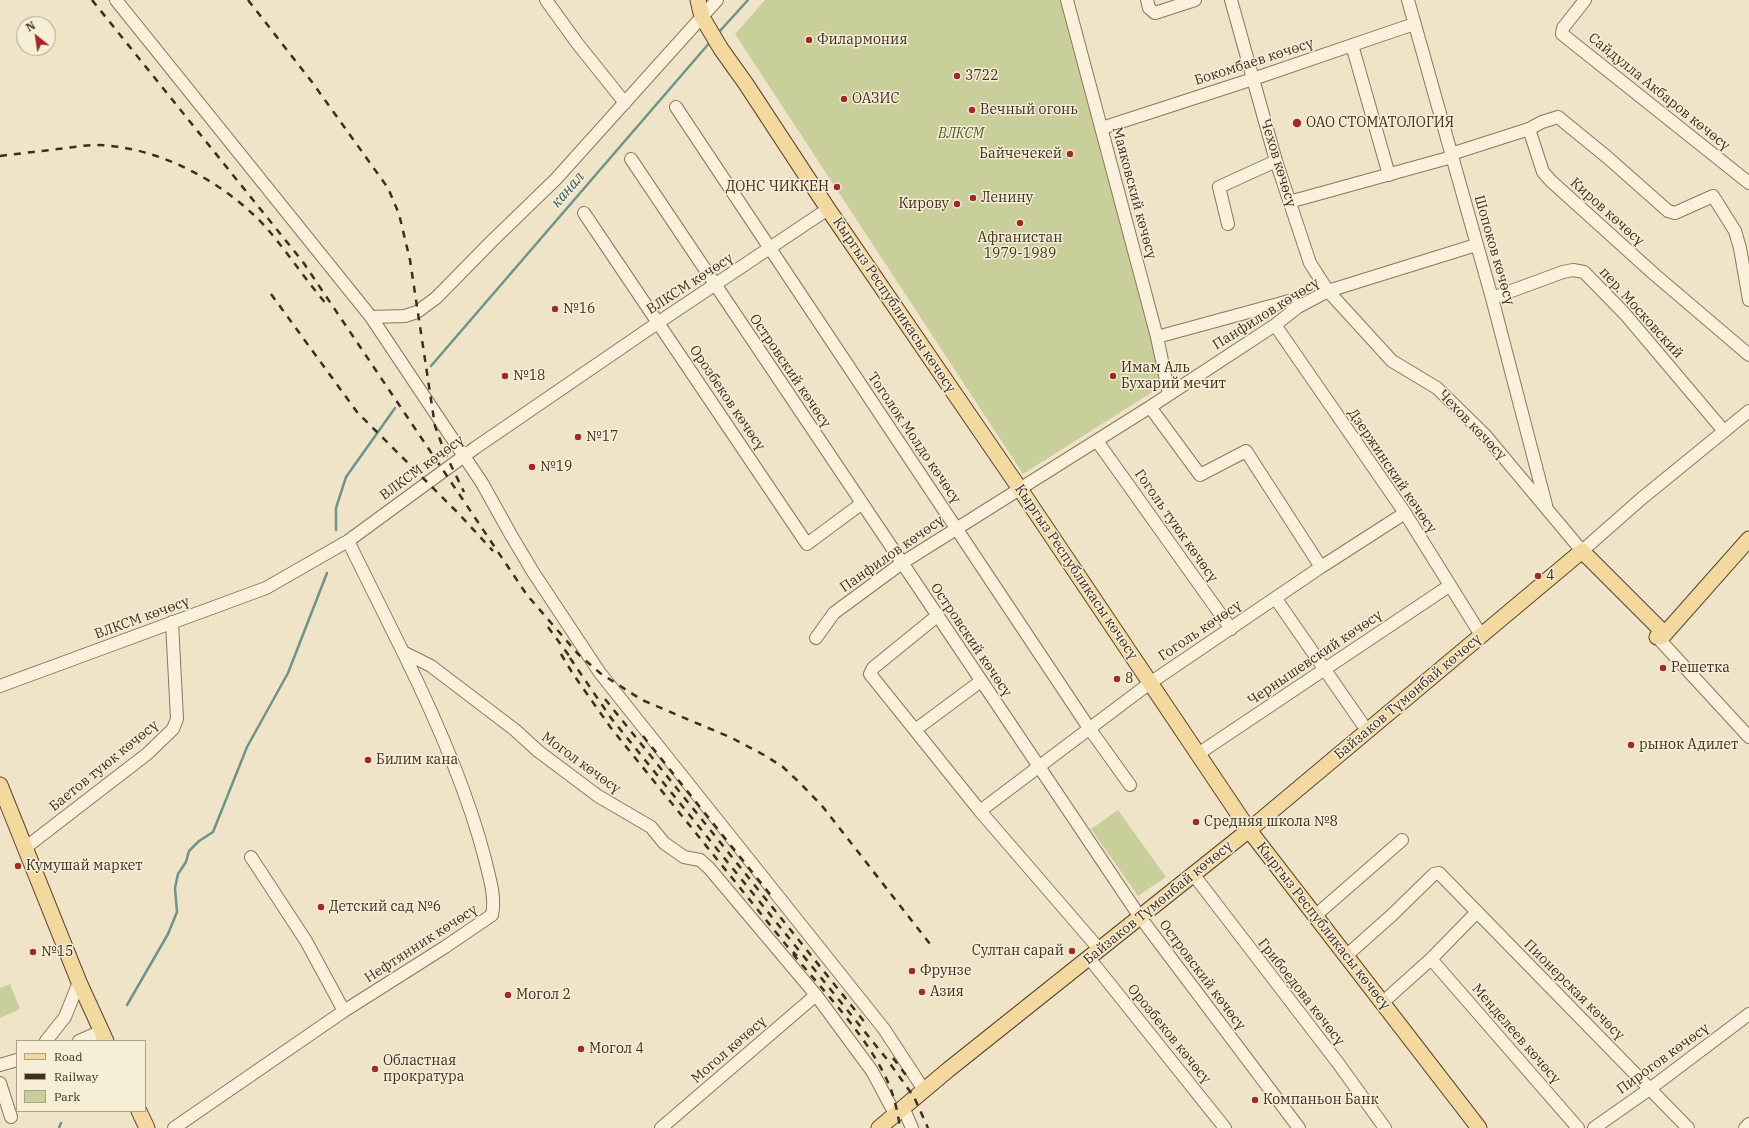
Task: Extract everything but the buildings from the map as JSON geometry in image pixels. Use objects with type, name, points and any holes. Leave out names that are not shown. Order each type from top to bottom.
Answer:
[{"type":"main road","name":"Кыргыз Республикасы көчөсү","points":[[698,0],[702,17],[721,49],[746,84],[828,209],[1020,489],[1249,830],[1347,955],[1382,1003],[1479,1128]]},
{"type":"main road","points":[[1661,636],[1749,539]]},
{"type":"main road","name":"Байзаков Түмөнбай көчөсү","points":[[879,1128],[924,1090],[1249,830],[1368,732],[1579,553]]},
{"type":"main road","name":"Чехов көчөсү","points":[[1579,553],[1661,636]]},
{"type":"main road","points":[[0,785],[79,982],[104,1036]]},
{"type":"main road","points":[[139,1112],[147,1128]]},
{"type":"street","points":[[116,0],[371,317],[482,483],[533,572],[600,673],[884,1028],[924,1090]]},
{"type":"street","points":[[546,0],[577,43],[625,103]]},
{"type":"street","points":[[371,317],[405,316],[417,312],[436,298],[556,179],[717,0]]},
{"type":"street","name":"Маяковский көчөсү","points":[[1067,0],[1157,337],[1169,394]]},
{"type":"street","points":[[1147,0],[1149,8],[1155,13],[1195,0]]},
{"type":"street","name":"Чехов көчөсү","points":[[1231,0],[1276,161],[1310,263],[1328,291],[1392,361],[1437,388],[1485,435],[1547,508],[1579,553]]},
{"type":"street","name":"Шопоков көчөсү","points":[[1408,0],[1492,298],[1547,508]]},
{"type":"street","name":"Сайдулла Акбаров көчөсү","points":[[1585,0],[1563,28],[1562,34],[1749,183]]},
{"type":"street","name":"Бокомбаев көчөсү","points":[[1102,128],[1253,79],[1414,24]]},
{"type":"street","points":[[1352,46],[1389,175]]},
{"type":"street","name":"Тоголок Молдо көчөсү","points":[[676,107],[1089,728],[1130,785]]},
{"type":"street","points":[[1289,202],[1452,156],[1529,129],[1542,122],[1558,117],[1607,157],[1668,211],[1675,213],[1713,196],[1735,231],[1740,248],[1749,300]]},
{"type":"street","name":"Киров көчөсү","points":[[1529,129],[1543,172],[1551,181],[1654,274],[1749,356]]},
{"type":"street","name":"Островский көчөсү","points":[[631,159],[861,504],[1140,917],[1300,1128]]},
{"type":"street","points":[[1228,224],[1219,187],[1276,161]]},
{"type":"street","name":"ВЛКСМ көчөсү","points":[[0,686],[266,588],[348,541],[464,456],[659,322],[715,286],[828,209]]},
{"type":"street","name":"Орозбеков көчөсү","points":[[584,213],[808,544],[861,504]]},
{"type":"street","name":"Панфилов көчөсү","points":[[816,638],[834,613],[902,563],[1150,407],[1275,325],[1298,308],[1328,291],[1476,245]]},
{"type":"street","name":"пер. Московский","points":[[1492,298],[1563,272],[1573,270],[1584,272],[1625,314],[1723,430]]},
{"type":"street","points":[[1157,337],[1289,301],[1298,308]]},
{"type":"street","name":"Дзержинский көчөсү","points":[[1275,325],[1405,513],[1449,586],[1481,635]]},
{"type":"street","points":[[1150,407],[1200,476],[1246,451],[1321,567]]},
{"type":"street","points":[[1579,553],[1723,430],[1749,411]]},
{"type":"street","name":"Гоголь туюк көчөсү","points":[[1097,441],[1231,629]]},
{"type":"street","name":"Гоголь көчөсү","points":[[980,811],[1150,683],[1321,567],[1405,513]]},
{"type":"street","points":[[348,541],[403,652]]},
{"type":"street","name":"Чернышевский көчөсү","points":[[1198,754],[1449,586]]},
{"type":"street","points":[[1276,598],[1368,732]]},
{"type":"street","name":"Орозбеков көчөсү","points":[[938,616],[873,668],[870,674],[1095,954],[1225,1128]]},
{"type":"street","name":"Баетов туюк көчөсү","points":[[25,848],[148,754],[173,729],[177,719],[172,622]]},
{"type":"street","name":"Чехов көчөсү","points":[[1661,636],[1749,726]]},
{"type":"street","name":"Чехов көчөсү","points":[[1661,636],[1749,737]]},
{"type":"street","name":"Могол көчөсү","points":[[403,652],[431,666],[514,730],[538,751],[598,796],[651,828],[664,843],[684,857],[700,860],[709,868],[816,995],[912,1128]]},
{"type":"street","name":"Нефтянник көчөсү","points":[[174,1128],[344,1012],[492,915],[494,905],[490,880],[477,832],[448,753],[403,652]]},
{"type":"street","points":[[915,730],[981,681]]},
{"type":"street","points":[[1316,915],[1402,840]]},
{"type":"street","points":[[251,857],[306,941],[344,1012]]},
{"type":"street","name":"Пионерская көчөсү","points":[[1347,955],[1392,915],[1434,874],[1439,873],[1476,913],[1651,1088],[1688,1128]]},
{"type":"street","name":"Грибоедова көчөсү","points":[[1193,874],[1338,1063],[1385,1128]]},
{"type":"street","points":[[1382,1003],[1431,959],[1476,913]]},
{"type":"street","name":"Менделеев көчөсү","points":[[1431,959],[1578,1128]]},
{"type":"street","points":[[47,1040],[66,1017],[79,982]]},
{"type":"street","name":"Могол көчөсү","points":[[661,1128],[816,995]]},
{"type":"street","name":"Пирогов көчөсү","points":[[1594,1128],[1651,1088],[1749,1014]]},
{"type":"street","points":[[84,1040],[104,1036]]},
{"type":"street","points":[[0,1083],[11,1117]]},
{"type":"street","points":[[1745,1128],[1749,1124]]},
{"type":"green space","name":"ВЛКСМ","points":[[765,0],[1064,0],[1165,384],[1023,474],[735,34]]},
{"type":"green space","points":[[1118,810],[1166,877],[1138,896],[1091,829]]},
{"type":"green space","points":[[10,984],[20,1009],[0,1018],[0,988]]},
{"type":"waterway","name":"канал","points":[[719,32],[748,0]]},
{"type":"waterway","name":"канал","points":[[431,366],[711,41]]},
{"type":"waterway","points":[[336,530],[336,508],[346,477],[395,408]]},
{"type":"waterway","points":[[127,1005],[168,934],[177,912],[175,888],[178,874],[186,862],[189,851],[199,841],[213,832],[247,747],[288,673],[327,573]]},
{"type":"waterway","points":[[59,1128],[61,1123]]},
{"type":"railway","points":[[92,0],[303,262],[527,595],[578,654],[600,673],[642,700],[732,738],[783,767],[823,807],[930,944]]},
{"type":"railway","points":[[248,0],[312,82],[388,188],[399,214],[410,260],[435,426],[445,453],[464,492]]},
{"type":"railway","points":[[0,156],[96,145],[120,147],[145,152],[192,171],[214,184],[254,215],[285,250],[328,306]]},
{"type":"railway","points":[[271,294],[357,412],[459,514],[493,551]]},
{"type":"railway","points":[[548,627],[573,661]]},
{"type":"railway","points":[[561,654],[573,674],[611,728],[787,946],[797,956]]},
{"type":"railway","points":[[570,658],[611,718],[886,1058],[914,1097],[928,1128]]},
{"type":"railway","points":[[605,699],[867,1025]]},
{"type":"railway","points":[[643,736],[773,898]]},
{"type":"railway","points":[[793,954],[846,1018],[882,1069],[890,1087],[900,1128]]},
{"type":"railway","points":[[893,1058],[909,1079]]},
{"type":"place","name":"Филармония","points":[[809,40]]},
{"type":"place","name":"3722","points":[[957,76]]},
{"type":"place","name":"ОАЗИС","points":[[844,99]]},
{"type":"place","name":"Вечный огонь","points":[[972,110]]},
{"type":"place","name":"ОАО СТОМАТОЛОГИЯ","points":[[1297,123]]},
{"type":"place","name":"Байчечекей","points":[[1070,154]]},
{"type":"place","name":"ДОНС ЧИККЕН","points":[[837,187]]},
{"type":"place","name":"Ленину","points":[[973,198]]},
{"type":"place","name":"Кирову","points":[[957,204]]},
{"type":"place","name":"Афганистан 1979-1989","points":[[1020,223]]},
{"type":"place","name":"№16","points":[[555,309]]},
{"type":"place","name":"№18","points":[[505,376]]},
{"type":"place","name":"Имам Аль Бухарий мечит","points":[[1113,376]]},
{"type":"place","name":"№17","points":[[578,437]]},
{"type":"place","name":"№19","points":[[532,467]]},
{"type":"place","name":"4","points":[[1538,576]]},
{"type":"place","name":"Решетка","points":[[1663,668]]},
{"type":"place","name":"8","points":[[1117,679]]},
{"type":"place","name":"рынок Адилет","points":[[1631,745]]},
{"type":"place","name":"Билим кана","points":[[368,760]]},
{"type":"place","name":"Средняя школа №8","points":[[1196,822]]},
{"type":"place","name":"Кумушай маркет","points":[[18,866]]},
{"type":"place","name":"Детский сад №6","points":[[321,907]]},
{"type":"place","name":"Султан сарай","points":[[1072,951]]},
{"type":"place","name":"№15","points":[[33,952]]},
{"type":"place","name":"Фрунзе","points":[[912,971]]},
{"type":"place","name":"Азия","points":[[922,992]]},
{"type":"place","name":"Могол 2","points":[[508,995]]},
{"type":"place","name":"Могол 4","points":[[581,1049]]},
{"type":"place","name":"Областная прократура","points":[[375,1069]]},
{"type":"place","name":"Компаньон Банк","points":[[1255,1100]]}]
